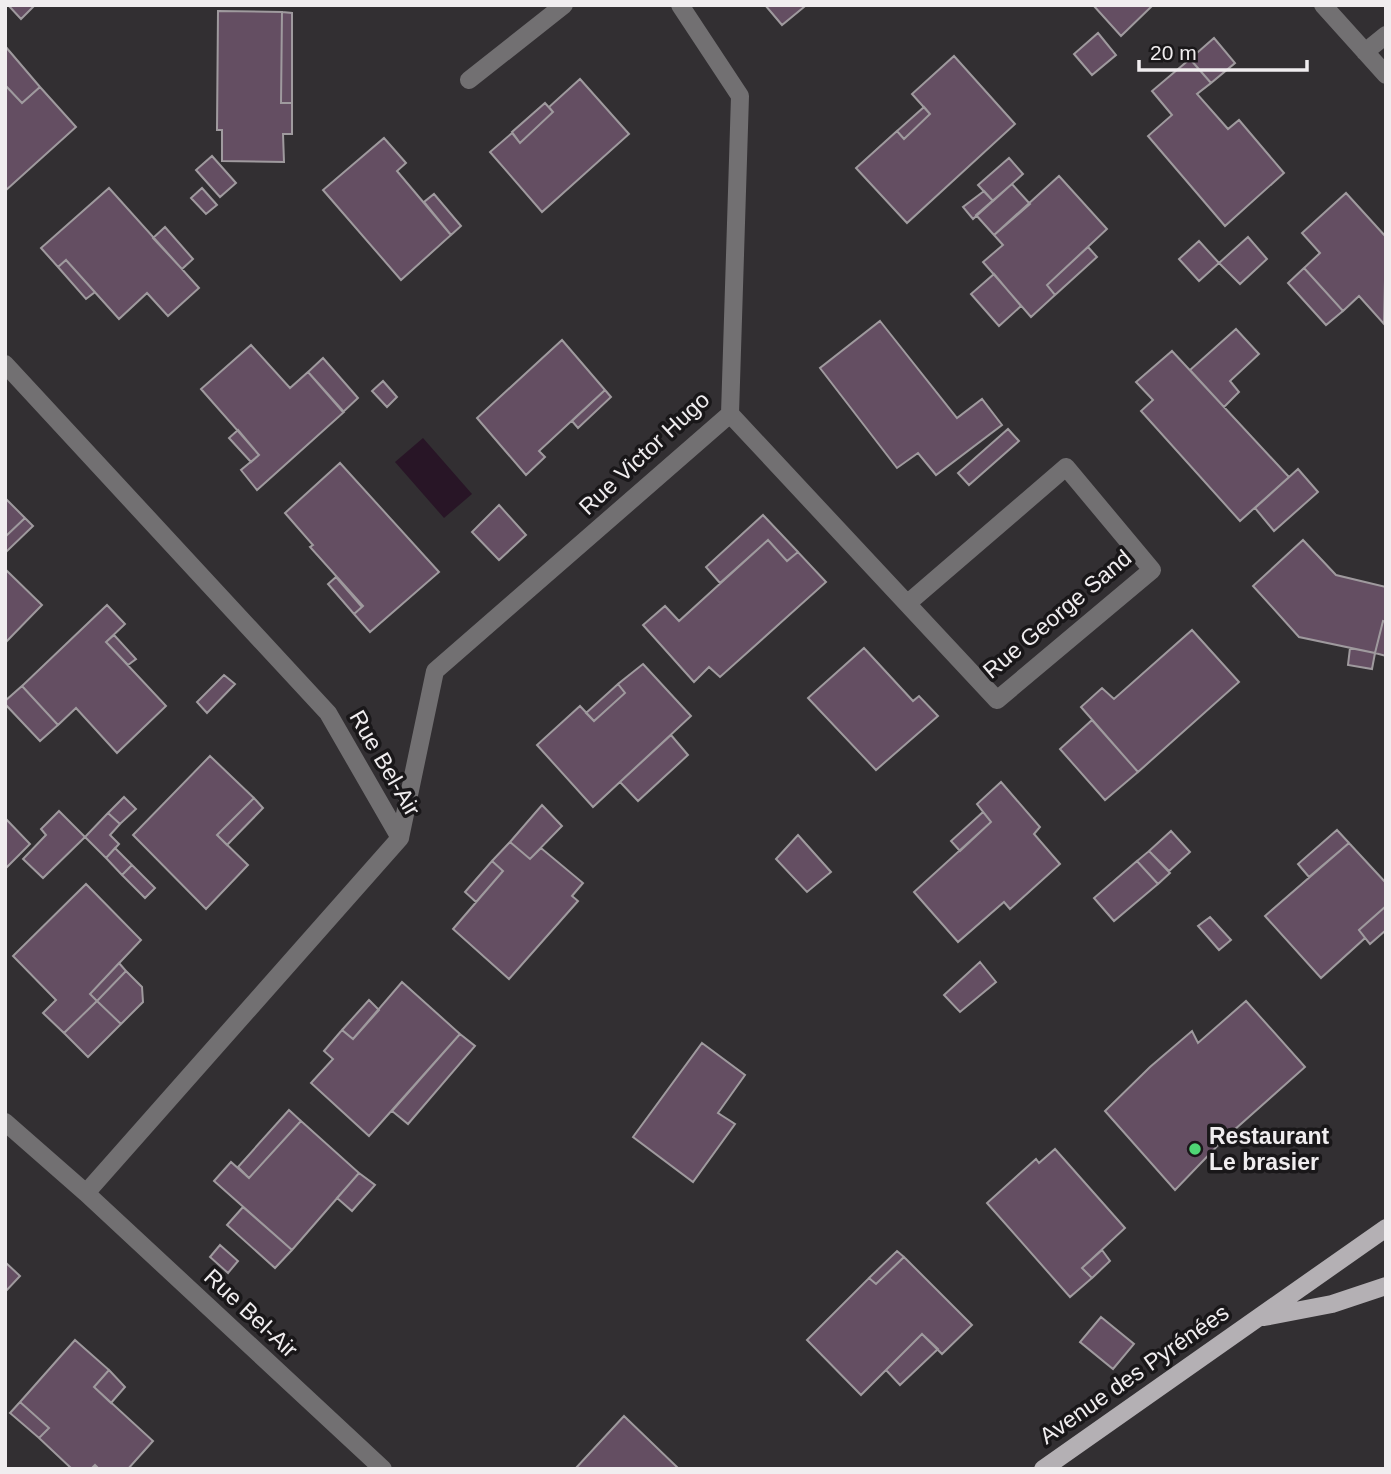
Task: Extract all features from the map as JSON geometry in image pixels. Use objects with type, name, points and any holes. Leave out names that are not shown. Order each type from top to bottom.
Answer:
[{"type":"main road","name":"Avenue des Pyrénées","points":[[1043,1469],[1386,1228]]},
{"type":"main road","name":"Avenue des Pyrénées","points":[[1254,1319],[1332,1304],[1386,1286]]},
{"type":"street","points":[[469,80],[564,5]]},
{"type":"street","name":"Rue Victor Hugo","points":[[400,838],[435,671],[730,414],[740,96],[680,5]]},
{"type":"street","points":[[1323,5],[1386,75]]},
{"type":"street","points":[[1365,52],[1386,35]]},
{"type":"street","name":"Rue Bel-Air","points":[[5,364],[328,713],[400,838],[86,1193]]},
{"type":"street","name":"Rue George Sand","points":[[730,414],[998,700],[1152,570],[1066,467],[908,603]]},
{"type":"street","name":"Rue Bel-Air","points":[[5,1122],[86,1193],[383,1469]]},
{"type":"shaded area","points":[[423,438],[472,494],[444,518],[395,462]]},
{"type":"building","points":[[8,5],[35,5],[21,19]]},
{"type":"building","points":[[765,5],[802,5],[804,7],[782,25]]},
{"type":"building","points":[[1093,5],[1153,5],[1121,36]]},
{"type":"building","points":[[218,11],[282,12],[281,103],[292,103],[292,134],[283,134],[284,162],[222,161],[222,130],[217,130]]},
{"type":"building","points":[[282,12],[292,13],[292,103],[281,103]]},
{"type":"building","points":[[1098,33],[1116,55],[1092,75],[1074,54]]},
{"type":"building","points":[[1214,38],[1235,63],[1211,83],[1190,59]]},
{"type":"building","points":[[5,46],[40,87],[22,103],[5,85]]},
{"type":"building","points":[[954,56],[1015,124],[907,223],[856,168],[897,131],[904,139],[930,114],[912,94]]},
{"type":"building","points":[[1190,59],[1211,83],[1197,94],[1228,129],[1239,120],[1284,173],[1225,226],[1148,136],[1172,115],[1152,91]]},
{"type":"building","points":[[580,79],[629,134],[542,212],[490,152],[512,133],[520,143],[553,112],[549,107]]},
{"type":"building","points":[[5,85],[22,103],[40,87],[76,127],[5,191]]},
{"type":"building","points":[[545,103],[553,112],[520,143],[512,132]]},
{"type":"building","points":[[924,107],[930,114],[904,139],[897,131]]},
{"type":"building","points":[[384,138],[406,163],[397,171],[451,235],[401,280],[323,190]]},
{"type":"building","points":[[212,156],[236,183],[220,197],[196,170]]},
{"type":"building","points":[[1009,158],[1023,174],[993,201],[978,185]]},
{"type":"building","points":[[1059,176],[1107,229],[1047,285],[1055,295],[1031,317],[983,262],[1003,245],[994,235]]},
{"type":"building","points":[[1012,184],[1030,204],[994,235],[976,215]]},
{"type":"building","points":[[109,188],[199,288],[168,316],[147,293],[119,319],[66,260],[58,267],[41,248]]},
{"type":"building","points":[[202,188],[217,205],[206,214],[191,198]]},
{"type":"building","points":[[984,191],[993,201],[973,219],[963,207]]},
{"type":"building","points":[[1346,193],[1386,237],[1384,324],[1359,296],[1343,311],[1304,268],[1320,253],[1302,233]]},
{"type":"building","points":[[434,194],[461,226],[451,235],[424,202]]},
{"type":"building","points":[[165,227],[193,259],[182,269],[153,238]]},
{"type":"building","points":[[1248,237],[1267,259],[1240,284],[1219,263]]},
{"type":"building","points":[[1199,241],[1219,263],[1199,281],[1179,259]]},
{"type":"building","points":[[1088,247],[1097,257],[1055,295],[1047,285]]},
{"type":"building","points":[[66,260],[95,292],[86,299],[58,267]]},
{"type":"building","points":[[1304,268],[1343,311],[1326,325],[1288,283]]},
{"type":"building","points":[[994,274],[1021,306],[999,326],[971,294]]},
{"type":"building","points":[[880,321],[957,418],[982,399],[1002,425],[936,475],[918,453],[897,468],[820,368]]},
{"type":"building","points":[[1236,329],[1259,354],[1230,381],[1239,392],[1224,407],[1190,370]]},
{"type":"building","points":[[562,340],[605,390],[539,451],[545,457],[526,475],[477,418]]},
{"type":"building","points":[[251,345],[290,388],[308,372],[344,412],[257,490],[241,470],[259,455],[201,389]]},
{"type":"building","points":[[1172,351],[1289,477],[1240,521],[1141,411],[1153,400],[1136,382]]},
{"type":"building","points":[[323,358],[358,398],[343,412],[308,372]]},
{"type":"building","points":[[383,381],[397,397],[387,407],[372,391]]},
{"type":"building","points":[[605,390],[611,397],[578,428],[572,421]]},
{"type":"building","points":[[1008,429],[1019,441],[969,485],[958,473]]},
{"type":"building","points":[[238,430],[259,455],[251,462],[229,438]]},
{"type":"building","points":[[340,463],[439,572],[370,632],[354,614],[363,606],[310,547],[313,545],[285,513]]},
{"type":"building","points":[[1298,469],[1318,492],[1274,531],[1255,508]]},
{"type":"building","points":[[5,498],[25,518],[5,537]]},
{"type":"building","points":[[499,505],[526,535],[499,560],[472,532]]},
{"type":"building","points":[[763,515],[798,552],[787,561],[768,540],[720,583],[706,567]]},
{"type":"building","points":[[25,518],[33,526],[5,553],[5,537]]},
{"type":"building","points":[[768,540],[787,561],[798,552],[826,582],[720,677],[709,667],[694,682],[643,625],[665,606],[679,621]]},
{"type":"building","points":[[1303,540],[1336,575],[1386,587],[1386,622],[1383,621],[1375,653],[1299,637],[1253,586]]},
{"type":"building","points":[[5,569],[42,605],[5,643]]},
{"type":"building","points":[[336,577],[362,607],[354,614],[328,584]]},
{"type":"building","points":[[107,605],[125,624],[106,642],[166,706],[117,753],[76,708],[58,725],[22,686]]},
{"type":"building","points":[[1383,621],[1386,622],[1386,656],[1375,653]]},
{"type":"building","points":[[1192,630],[1239,682],[1138,772],[1081,707],[1102,688],[1114,699]]},
{"type":"building","points":[[114,635],[136,659],[128,665],[106,642]]},
{"type":"building","points":[[864,648],[913,701],[919,696],[938,716],[876,770],[808,698]]},
{"type":"building","points":[[1350,648],[1375,653],[1372,669],[1348,665]]},
{"type":"building","points":[[643,664],[691,716],[593,807],[537,745],[580,706],[594,721],[625,693],[618,684]]},
{"type":"building","points":[[224,675],[235,684],[207,713],[197,702]]},
{"type":"building","points":[[618,684],[625,693],[594,721],[586,713]]},
{"type":"building","points":[[22,686],[58,725],[40,741],[5,704]]},
{"type":"building","points":[[1092,720],[1138,772],[1105,800],[1060,749]]},
{"type":"building","points":[[671,735],[688,755],[638,801],[620,782]]},
{"type":"building","points":[[210,756],[254,798],[217,835],[248,865],[206,909],[133,835]]},
{"type":"building","points":[[1001,782],[1040,827],[1034,834],[1060,864],[1010,909],[1004,902],[958,942],[914,892],[991,822],[977,804]]},
{"type":"building","points":[[124,797],[136,809],[120,824],[108,813]]},
{"type":"building","points":[[254,798],[263,808],[227,845],[217,835]]},
{"type":"building","points":[[542,805],[562,826],[530,859],[510,842]]},
{"type":"building","points":[[59,811],[85,837],[43,878],[23,859],[46,835],[41,829]]},
{"type":"building","points":[[983,812],[991,822],[960,851],[951,841]]},
{"type":"building","points":[[108,813],[120,824],[110,835],[119,844],[106,858],[85,837]]},
{"type":"building","points":[[5,818],[30,844],[5,869]]},
{"type":"building","points":[[1337,830],[1349,843],[1309,877],[1298,864]]},
{"type":"building","points":[[1171,831],[1190,852],[1169,871],[1149,851]]},
{"type":"building","points":[[798,835],[831,872],[807,892],[776,859]]},
{"type":"building","points":[[510,842],[530,859],[541,848],[583,883],[572,896],[578,901],[509,979],[453,929],[503,871],[492,861]]},
{"type":"building","points":[[1349,843],[1386,883],[1386,906],[1359,930],[1365,938],[1321,978],[1265,916]]},
{"type":"building","points":[[115,848],[132,865],[122,875],[106,858]]},
{"type":"building","points":[[1149,851],[1170,873],[1158,884],[1137,861]]},
{"type":"building","points":[[492,861],[503,871],[476,902],[465,892]]},
{"type":"building","points":[[1137,861],[1158,884],[1114,921],[1094,898]]},
{"type":"building","points":[[132,865],[155,888],[145,898],[122,875]]},
{"type":"building","points":[[86,884],[141,940],[90,994],[97,1001],[64,1033],[43,1013],[56,1000],[13,956]]},
{"type":"building","points":[[1386,906],[1386,930],[1370,944],[1359,930]]},
{"type":"building","points":[[1210,917],[1231,940],[1219,950],[1198,926]]},
{"type":"building","points":[[980,962],[996,982],[960,1012],[944,995]]},
{"type":"building","points":[[119,963],[126,971],[97,1001],[90,994]]},
{"type":"building","points":[[126,971],[142,987],[143,1002],[121,1024],[97,1001]]},
{"type":"building","points":[[402,982],[460,1034],[369,1136],[311,1083],[333,1059],[324,1051],[342,1030],[353,1039]]},
{"type":"building","points":[[369,1000],[379,1010],[353,1039],[342,1030]]},
{"type":"building","points":[[97,1001],[121,1024],[88,1057],[64,1033]]},
{"type":"building","points":[[1246,1001],[1305,1067],[1224,1139],[1175,1190],[1105,1111],[1192,1031],[1198,1043]]},
{"type":"building","points":[[460,1034],[475,1046],[408,1124],[392,1111]]},
{"type":"building","points":[[702,1043],[745,1075],[718,1113],[735,1124],[693,1182],[633,1137]]},
{"type":"building","points":[[289,1110],[301,1121],[249,1178],[238,1167]]},
{"type":"building","points":[[301,1121],[359,1173],[292,1250],[214,1181],[231,1162],[249,1178]]},
{"type":"building","points":[[1055,1149],[1125,1228],[1082,1268],[1092,1278],[1070,1297],[987,1203],[1036,1159],[1039,1163]]},
{"type":"building","points":[[359,1173],[375,1185],[352,1211],[337,1198]]},
{"type":"building","points":[[243,1207],[292,1250],[275,1268],[227,1225]]},
{"type":"building","points":[[220,1245],[238,1261],[228,1273],[210,1257]]},
{"type":"building","points":[[1102,1250],[1110,1261],[1092,1278],[1082,1268]]},
{"type":"building","points":[[897,1251],[904,1257],[876,1284],[869,1278]]},
{"type":"building","points":[[904,1257],[972,1325],[942,1354],[922,1334],[861,1395],[807,1340],[869,1278],[876,1284]]},
{"type":"building","points":[[5,1262],[20,1276],[5,1292]]},
{"type":"building","points":[[1101,1317],[1134,1344],[1113,1369],[1080,1342]]},
{"type":"building","points":[[922,1334],[938,1349],[900,1385],[886,1370]]},
{"type":"building","points":[[75,1340],[109,1370],[94,1387],[153,1441],[128,1469],[99,1469],[95,1465],[91,1469],[72,1469],[39,1438],[49,1428],[20,1402]]},
{"type":"building","points":[[109,1370],[125,1387],[111,1403],[94,1387]]},
{"type":"building","points":[[20,1402],[49,1428],[39,1438],[10,1413]]},
{"type":"building","points":[[624,1416],[679,1469],[575,1469]]},
{"type":"place","name":"Restaurant Le brasier","points":[[1195,1149]]}]
